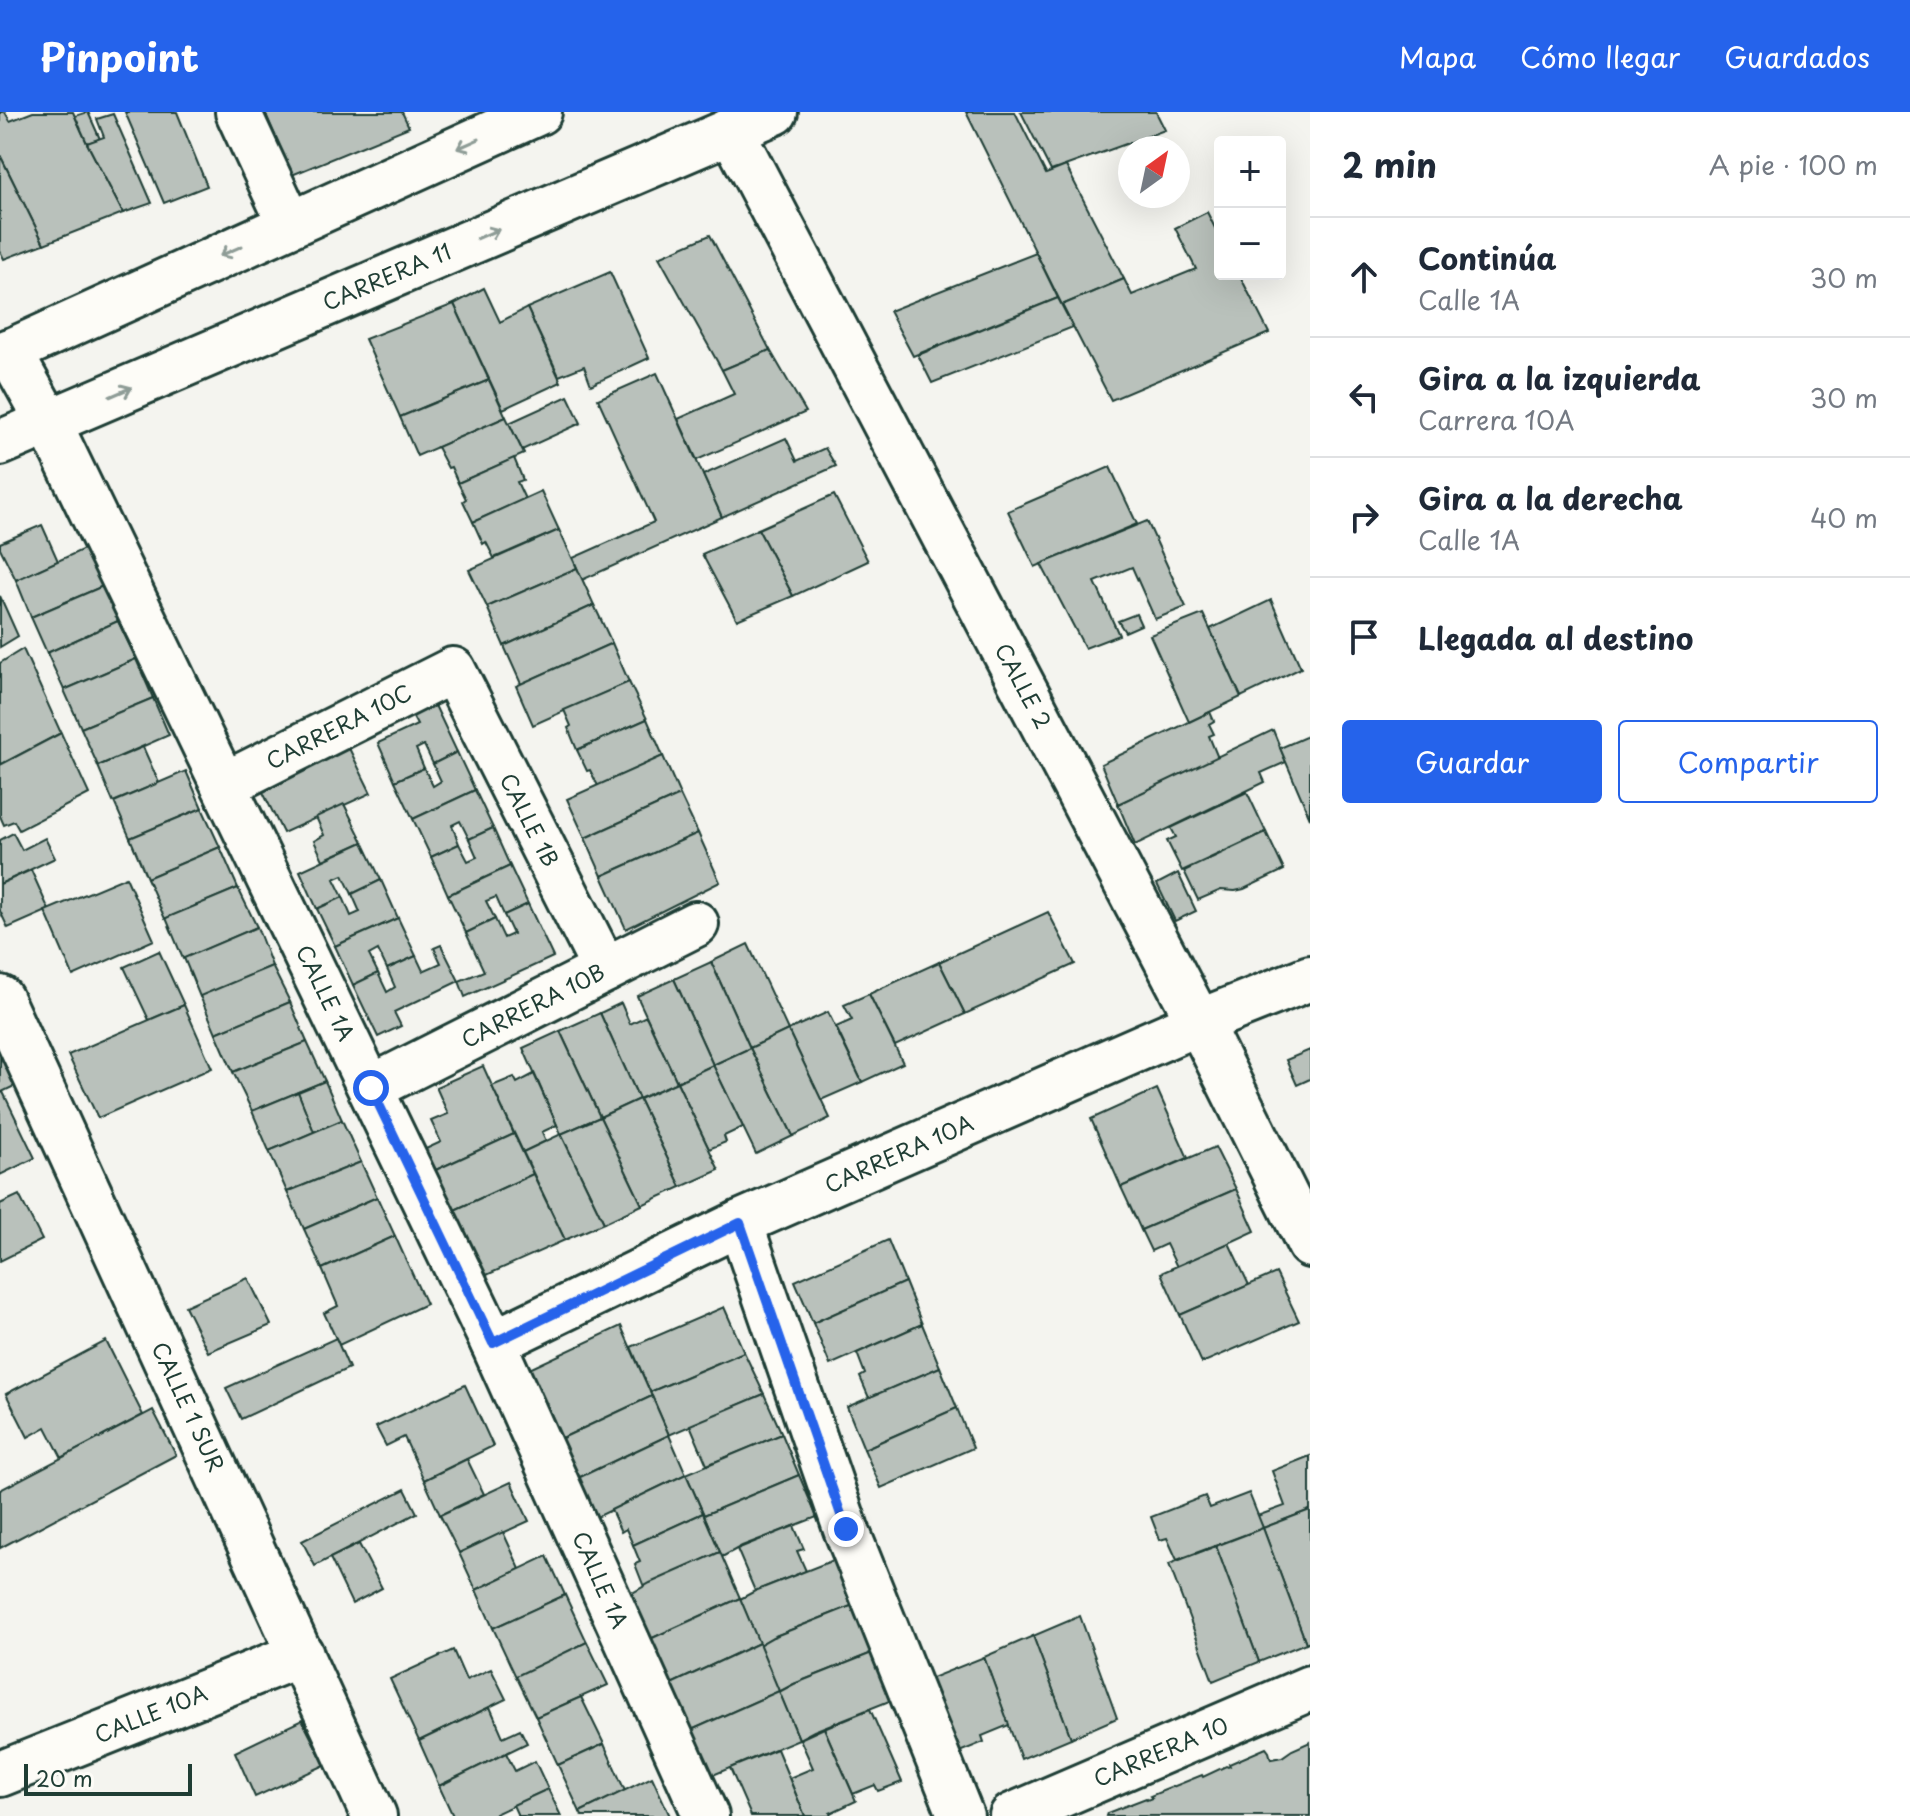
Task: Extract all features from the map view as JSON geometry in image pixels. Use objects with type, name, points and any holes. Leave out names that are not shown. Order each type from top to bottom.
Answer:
[{"type":"street","points":[[238,112],[290,224]]},
{"type":"street","points":[[5,354],[539,112]]},
{"type":"street","name":"CARRERA 11","points":[[0,443],[775,112]]},
{"type":"street","name":"CALLE 2","points":[[731,130],[1199,1022],[1310,1245]]},
{"type":"street","name":"CALLE 1A","points":[[5,354],[49,423],[371,1088],[493,1343],[706,1816]]},
{"type":"street","name":"CARRERA 10C","points":[[224,785],[453,670]]},
{"type":"street","name":"CALLE 1B","points":[[453,670],[605,970]]},
{"type":"street","name":"CARRERA 10B","points":[[371,1088],[696,924]]},
{"type":"street","name":"CARRERA 10A","points":[[493,1343],[740,1223],[1199,1022],[1310,978]]},
{"type":"street","name":"CALLE 1 SUR","points":[[0,998],[374,1816]]},
{"type":"street","points":[[740,1223],[846,1529],[961,1816]]},
{"type":"street","name":"CALLE 10A","points":[[0,1774],[301,1654]]},
{"type":"street","name":"CARRERA 10","points":[[1012,1816],[1310,1688]]},
{"type":"building","points":[[0,112],[5,112],[10,121],[33,112],[73,112],[123,213],[44,244],[0,155]]},
{"type":"building","points":[[88,112],[100,139],[87,143],[75,116]]},
{"type":"building","points":[[125,112],[177,112],[207,186],[164,203]]},
{"type":"building","points":[[265,112],[402,112],[409,127],[292,175]]},
{"type":"building","points":[[966,112],[1015,112],[1046,174],[1066,166],[1124,279],[1062,305]]},
{"type":"building","points":[[1021,112],[1156,112],[1165,130],[1148,136],[1118,136],[1118,147],[1051,171]]},
{"type":"building","points":[[113,114],[152,203],[123,213],[87,143],[104,137],[97,119]]},
{"type":"building","points":[[0,155],[44,244],[4,259],[0,251]]},
{"type":"building","points":[[1207,212],[1214,226],[1214,280],[1242,280],[1269,333],[1111,400],[1062,305],[1124,279],[1132,295],[1196,269],[1175,228]]},
{"type":"building","points":[[710,235],[770,350],[722,370],[659,257]]},
{"type":"building","points":[[1036,253],[1058,298],[913,356],[889,311]]},
{"type":"building","points":[[610,272],[649,358],[591,385],[584,366],[559,376],[527,308]]},
{"type":"building","points":[[484,288],[500,322],[527,308],[561,382],[503,409],[454,304]]},
{"type":"building","points":[[1058,298],[1073,327],[932,383],[918,355]]},
{"type":"building","points":[[454,304],[489,380],[400,417],[365,339]]},
{"type":"building","points":[[770,350],[806,412],[697,460],[678,419],[734,394],[722,370]]},
{"type":"building","points":[[657,373],[722,517],[582,580],[573,558],[654,522],[598,399]]},
{"type":"building","points":[[489,380],[506,417],[417,456],[400,417]]},
{"type":"building","points":[[568,396],[581,423],[522,450],[509,423]]},
{"type":"building","points":[[506,417],[524,454],[458,483],[437,447]]},
{"type":"building","points":[[786,438],[797,461],[825,448],[836,466],[722,517],[703,475]]},
{"type":"building","points":[[514,458],[523,480],[517,482],[525,499],[473,522],[458,483]]},
{"type":"building","points":[[1110,467],[1137,524],[1035,567],[1008,511]]},
{"type":"building","points":[[541,491],[559,530],[494,558],[486,542],[483,544],[473,522]]},
{"type":"building","points":[[834,495],[868,561],[793,596],[758,529]]},
{"type":"building","points":[[1147,521],[1186,607],[1155,619],[1132,567],[1095,582],[1119,635],[1085,648],[1041,564]]},
{"type":"building","points":[[42,525],[58,561],[16,580],[0,543]]},
{"type":"building","points":[[758,529],[793,596],[737,620],[702,554]]},
{"type":"building","points":[[559,530],[577,568],[487,607],[469,570]]},
{"type":"building","points":[[86,548],[103,586],[31,617],[16,580]]},
{"type":"building","points":[[577,568],[594,605],[504,646],[487,607]]},
{"type":"building","points":[[103,586],[118,621],[47,653],[31,617]]},
{"type":"building","points":[[0,596],[18,636],[0,647]]},
{"type":"building","points":[[1271,600],[1301,668],[1241,697],[1210,629]]},
{"type":"building","points":[[594,605],[612,643],[521,684],[504,646]]},
{"type":"building","points":[[1136,614],[1141,625],[1125,632],[1118,621]]},
{"type":"building","points":[[1203,614],[1241,697],[1189,722],[1150,635]]},
{"type":"building","points":[[118,621],[136,659],[64,690],[47,653]]},
{"type":"building","points":[[612,643],[629,682],[533,725],[516,686]]},
{"type":"building","points":[[23,649],[61,733],[0,765],[0,663]]},
{"type":"building","points":[[136,659],[153,698],[81,728],[64,690]]},
{"type":"building","points":[[629,682],[647,719],[577,750],[564,710]]},
{"type":"building","points":[[153,698],[169,735],[98,766],[81,728]]},
{"type":"building","points":[[432,699],[457,752],[433,764],[424,745],[416,749],[424,768],[395,781],[378,743],[417,725],[409,710]]},
{"type":"building","points":[[1210,712],[1214,721],[1209,724],[1214,734],[1209,736],[1218,758],[1118,804],[1101,764]]},
{"type":"building","points":[[647,719],[663,756],[598,786],[577,750]]},
{"type":"building","points":[[1273,730],[1286,762],[1261,773],[1265,782],[1135,845],[1118,804]]},
{"type":"building","points":[[61,733],[89,794],[19,830],[14,821],[4,825],[0,816],[0,765]]},
{"type":"building","points":[[1310,735],[1310,818],[1280,748]]},
{"type":"building","points":[[345,740],[371,793],[283,833],[257,780]]},
{"type":"building","points":[[143,747],[159,783],[113,802],[98,766]]},
{"type":"building","points":[[457,752],[475,790],[413,819],[395,781],[424,768],[433,786],[441,781],[433,764]]},
{"type":"building","points":[[663,756],[680,795],[585,838],[567,799]]},
{"type":"building","points":[[186,771],[202,808],[130,838],[114,802]]},
{"type":"building","points":[[475,790],[493,828],[469,839],[460,821],[452,825],[459,844],[431,857],[413,819]]},
{"type":"building","points":[[1247,792],[1266,832],[1182,871],[1167,841],[1176,837],[1171,828]]},
{"type":"building","points":[[680,795],[698,833],[602,876],[585,838]]},
{"type":"building","points":[[344,804],[363,842],[323,860],[314,841],[324,835],[316,817]]},
{"type":"building","points":[[202,808],[220,847],[147,878],[130,838]]},
{"type":"building","points":[[493,828],[510,866],[448,895],[431,857],[459,844],[468,861],[477,857],[469,839]]},
{"type":"building","points":[[1266,832],[1284,870],[1244,889],[1221,890],[1198,900],[1184,871]]},
{"type":"building","points":[[13,833],[22,850],[45,838],[55,858],[0,884],[0,840]]},
{"type":"building","points":[[698,833],[720,882],[626,929],[602,876]]},
{"type":"building","points":[[363,842],[381,880],[352,894],[343,875],[334,879],[343,897],[317,909],[300,871]]},
{"type":"building","points":[[220,847],[238,888],[165,919],[147,878]]},
{"type":"building","points":[[510,866],[528,904],[504,915],[496,897],[486,901],[495,919],[466,933],[448,895]]},
{"type":"building","points":[[31,870],[49,910],[8,928],[0,911],[0,884]]},
{"type":"building","points":[[1178,873],[1196,911],[1175,921],[1157,884]]},
{"type":"building","points":[[126,877],[154,940],[73,976],[45,911]]},
{"type":"building","points":[[381,880],[398,918],[335,946],[317,909],[343,897],[351,916],[360,912],[352,894]]},
{"type":"building","points":[[238,888],[257,927],[183,959],[166,918]]},
{"type":"building","points":[[528,904],[553,957],[465,997],[459,981],[484,971],[466,933],[495,919],[504,938],[513,934],[504,915]]},
{"type":"building","points":[[1048,912],[1075,964],[965,1014],[939,962]]},
{"type":"building","points":[[398,918],[416,956],[387,969],[378,950],[369,955],[378,973],[353,985],[335,946]]},
{"type":"building","points":[[257,927],[272,966],[200,997],[184,958]]},
{"type":"building","points":[[748,944],[788,1030],[750,1048],[711,962]]},
{"type":"building","points":[[441,945],[459,981],[394,1012],[401,1026],[378,1037],[353,985],[378,973],[387,992],[395,987],[387,969],[416,956],[423,971],[441,963],[434,948]]},
{"type":"building","points":[[159,951],[184,1005],[149,1020],[124,967]]},
{"type":"building","points":[[711,962],[750,1048],[713,1065],[674,979]]},
{"type":"building","points":[[939,962],[965,1014],[895,1046],[869,994]]},
{"type":"building","points":[[272,966],[290,1002],[216,1033],[200,996]]},
{"type":"building","points":[[674,979],[713,1065],[677,1082],[637,996]]},
{"type":"building","points":[[869,994],[903,1063],[862,1082],[836,1027],[852,1020],[844,1005]]},
{"type":"building","points":[[290,1002],[307,1042],[233,1072],[216,1033]]},
{"type":"building","points":[[621,1003],[630,1024],[646,1016],[677,1082],[639,1099],[600,1013]]},
{"type":"building","points":[[184,1005],[212,1068],[98,1118],[68,1055]]},
{"type":"building","points":[[0,1010],[33,1077],[0,1093]]},
{"type":"building","points":[[828,1012],[862,1082],[821,1100],[788,1030]]},
{"type":"building","points":[[600,1013],[639,1099],[600,1117],[560,1031]]},
{"type":"building","points":[[788,1030],[830,1118],[793,1136],[750,1048]]},
{"type":"building","points":[[560,1031],[600,1117],[561,1134],[523,1048]]},
{"type":"building","points":[[307,1042],[325,1081],[252,1111],[233,1072]]},
{"type":"building","points":[[750,1048],[793,1136],[756,1154],[713,1065]]},
{"type":"building","points":[[1310,1050],[1310,1079],[1297,1085],[1286,1060]]},
{"type":"building","points":[[713,1065],[743,1127],[724,1136],[726,1142],[709,1149],[677,1082]]},
{"type":"building","points":[[483,1066],[514,1134],[427,1174],[417,1153],[441,1142],[431,1121],[448,1114],[436,1087]]},
{"type":"building","points":[[534,1074],[557,1125],[542,1132],[546,1141],[523,1152],[492,1086],[514,1077],[517,1083]]},
{"type":"building","points":[[325,1081],[342,1120],[314,1132],[298,1092]]},
{"type":"building","points":[[677,1082],[719,1170],[681,1187],[639,1099]]},
{"type":"building","points":[[1157,1089],[1188,1158],[1121,1187],[1091,1119]]},
{"type":"building","points":[[3,1092],[35,1158],[0,1175],[0,1093]]},
{"type":"building","points":[[298,1092],[314,1132],[269,1151],[252,1111]]},
{"type":"building","points":[[639,1099],[681,1187],[642,1205],[600,1117]]},
{"type":"building","points":[[600,1117],[642,1205],[604,1223],[561,1134]]},
{"type":"building","points":[[342,1120],[361,1162],[287,1192],[269,1151]]},
{"type":"building","points":[[514,1134],[533,1174],[446,1214],[427,1174]]},
{"type":"building","points":[[561,1134],[604,1223],[565,1240],[523,1152]]},
{"type":"building","points":[[1215,1147],[1236,1189],[1141,1230],[1121,1187]]},
{"type":"building","points":[[361,1162],[377,1197],[304,1229],[287,1192]]},
{"type":"building","points":[[533,1174],[565,1240],[480,1278],[446,1214]]},
{"type":"building","points":[[1236,1189],[1255,1231],[1177,1267],[1166,1244],[1151,1251],[1141,1230]]},
{"type":"building","points":[[19,1195],[42,1240],[0,1261],[0,1204]]},
{"type":"building","points":[[377,1197],[395,1236],[322,1269],[304,1229]]},
{"type":"building","points":[[395,1236],[426,1304],[339,1345],[324,1313],[338,1306],[322,1269]]},
{"type":"building","points":[[888,1240],[905,1282],[813,1323],[795,1281]]},
{"type":"building","points":[[1229,1243],[1249,1285],[1180,1315],[1161,1273]]},
{"type":"building","points":[[1276,1273],[1299,1321],[1202,1363],[1180,1315]]},
{"type":"building","points":[[248,1278],[271,1325],[208,1352],[185,1306]]},
{"type":"building","points":[[905,1282],[922,1324],[830,1365],[813,1323]]},
{"type":"building","points":[[724,1307],[744,1352],[650,1392],[631,1347]]},
{"type":"building","points":[[922,1324],[940,1367],[869,1398],[860,1377],[865,1374],[857,1353]]},
{"type":"building","points":[[621,1326],[652,1396],[558,1440],[525,1371]]},
{"type":"building","points":[[336,1338],[349,1368],[241,1419],[226,1388]]},
{"type":"building","points":[[106,1341],[143,1415],[62,1458],[46,1427],[28,1437],[6,1394]]},
{"type":"building","points":[[744,1352],[764,1394],[669,1435],[650,1392]]},
{"type":"building","points":[[940,1367],[957,1408],[864,1449],[847,1407]]},
{"type":"building","points":[[465,1385],[493,1446],[424,1480],[404,1437],[386,1446],[376,1427]]},
{"type":"building","points":[[764,1394],[782,1434],[707,1465],[690,1425]]},
{"type":"building","points":[[652,1396],[669,1435],[576,1479],[558,1440]]},
{"type":"building","points":[[957,1408],[973,1448],[881,1488],[864,1449]]},
{"type":"building","points":[[153,1410],[176,1455],[0,1548],[0,1490]]},
{"type":"building","points":[[782,1434],[799,1475],[704,1515],[686,1474]]},
{"type":"building","points":[[669,1435],[686,1474],[595,1518],[576,1479]]},
{"type":"building","points":[[1310,1456],[1310,1510],[1263,1528],[1257,1516],[1285,1506],[1272,1471]]},
{"type":"building","points":[[467,1459],[484,1494],[440,1515],[424,1480]]},
{"type":"building","points":[[686,1474],[703,1513],[633,1545],[626,1529],[621,1532],[611,1510]]},
{"type":"building","points":[[799,1475],[817,1517],[722,1557],[704,1515]]},
{"type":"building","points":[[511,1482],[529,1521],[459,1553],[440,1515]]},
{"type":"building","points":[[405,1489],[417,1513],[315,1566],[302,1541]]},
{"type":"building","points":[[1249,1493],[1263,1528],[1177,1560],[1167,1538],[1160,1540],[1151,1517],[1205,1496],[1210,1508]]},
{"type":"building","points":[[1310,1510],[1310,1641],[1306,1643],[1263,1528]]},
{"type":"building","points":[[703,1513],[720,1552],[644,1587],[635,1564],[640,1562],[633,1545]]},
{"type":"building","points":[[794,1526],[804,1549],[797,1551],[806,1571],[755,1591],[737,1549]]},
{"type":"building","points":[[1263,1528],[1306,1643],[1259,1662],[1216,1546]]},
{"type":"building","points":[[503,1532],[520,1569],[476,1590],[459,1553]]},
{"type":"building","points":[[359,1544],[382,1588],[352,1604],[330,1558]]},
{"type":"building","points":[[1216,1546],[1259,1662],[1213,1681],[1169,1564]]},
{"type":"building","points":[[720,1552],[740,1598],[648,1640],[629,1595]]},
{"type":"building","points":[[547,1556],[565,1595],[493,1628],[476,1590]]},
{"type":"building","points":[[836,1559],[856,1604],[759,1645],[740,1599]]},
{"type":"building","points":[[565,1595],[587,1642],[516,1677],[493,1628]]},
{"type":"building","points":[[740,1598],[759,1643],[667,1686],[648,1640]]},
{"type":"building","points":[[856,1604],[877,1651],[779,1692],[759,1645]]},
{"type":"building","points":[[1080,1616],[1117,1718],[1071,1738],[1033,1636]]},
{"type":"building","points":[[1033,1636],[1071,1738],[1021,1759],[984,1657]]},
{"type":"building","points":[[587,1642],[608,1685],[536,1717],[516,1676]]},
{"type":"building","points":[[759,1643],[779,1691],[687,1732],[667,1686]]},
{"type":"building","points":[[453,1650],[466,1680],[491,1669],[506,1699],[419,1741],[390,1679]]},
{"type":"building","points":[[877,1651],[897,1698],[799,1739],[779,1692]]},
{"type":"building","points":[[984,1657],[1009,1725],[982,1736],[984,1742],[957,1753],[929,1679]]},
{"type":"building","points":[[779,1691],[799,1739],[706,1778],[687,1732]]},
{"type":"building","points":[[581,1697],[604,1744],[558,1765],[536,1717]]},
{"type":"building","points":[[490,1707],[503,1737],[520,1729],[527,1743],[439,1786],[419,1741]]},
{"type":"building","points":[[870,1709],[902,1782],[878,1791],[875,1785],[853,1794],[824,1728]]},
{"type":"building","points":[[302,1720],[325,1765],[255,1797],[235,1752]]},
{"type":"building","points":[[824,1728],[856,1801],[830,1813],[831,1816],[805,1816],[789,1778],[813,1768],[800,1739]]},
{"type":"building","points":[[1310,1742],[1310,1816],[1106,1816],[1107,1813],[1228,1767],[1266,1748],[1271,1759],[1282,1757]]},
{"type":"building","points":[[604,1744],[625,1791],[580,1812],[558,1765]]},
{"type":"building","points":[[777,1749],[805,1816],[751,1816],[730,1768]]},
{"type":"building","points":[[506,1753],[515,1771],[535,1761],[548,1789],[491,1816],[453,1816],[439,1786]]},
{"type":"building","points":[[652,1777],[670,1816],[582,1816],[580,1812]]},
{"type":"building","points":[[548,1789],[561,1816],[518,1816],[513,1805]]},
{"type":"route","points":[[371,1088],[493,1343],[740,1223],[846,1529]]}]
